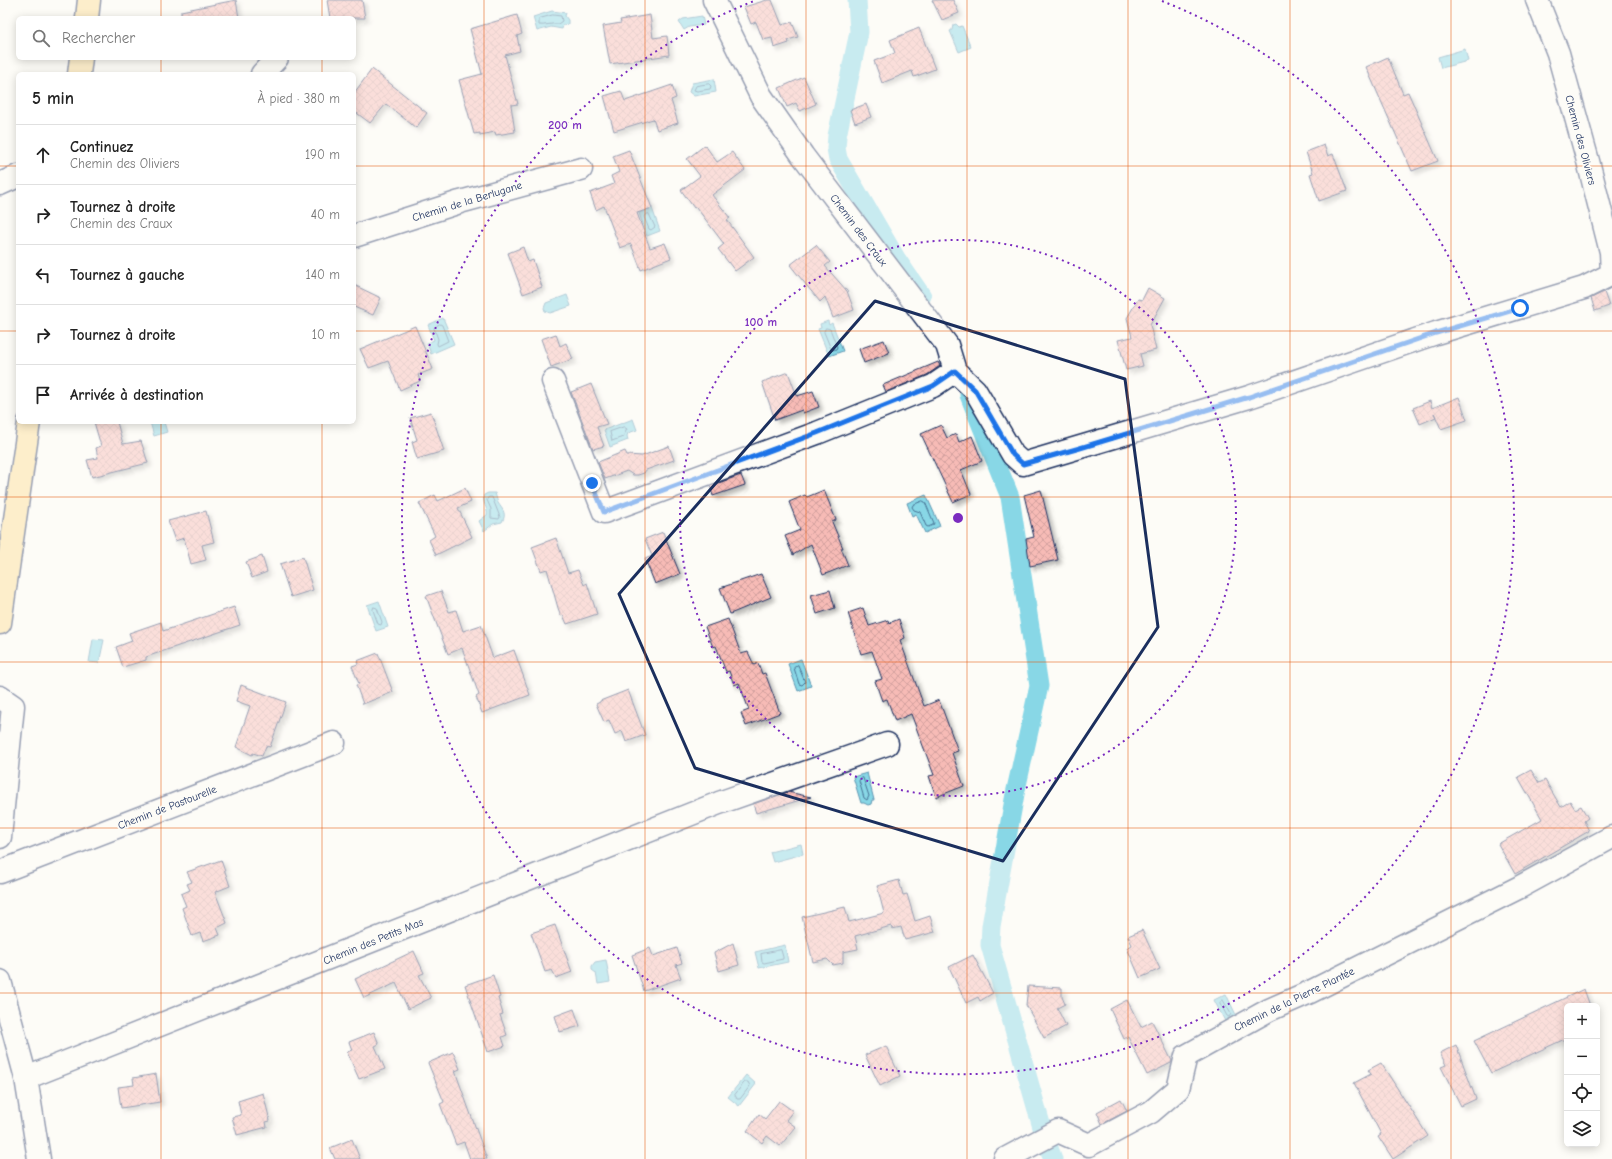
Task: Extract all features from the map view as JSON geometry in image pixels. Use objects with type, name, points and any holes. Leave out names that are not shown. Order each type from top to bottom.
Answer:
[{"type":"main road","points":[[87,16],[89,0]]},
{"type":"main road","points":[[79,72],[81,60]]},
{"type":"main road","points":[[0,623],[29,424]]},
{"type":"street","name":"Chemin des Craux","points":[[714,0],[761,96],[803,156],[947,344],[955,371],[975,390],[1013,455]]},
{"type":"street","name":"Chemin des Oliviers","points":[[1013,455],[1023,464],[1087,446],[1249,397],[1436,333],[1584,288],[1612,274],[1611,252],[1558,53],[1536,0]]},
{"type":"street","points":[[264,72],[275,60]]},
{"type":"street","name":"Chemin de la Berlugane","points":[[356,235],[460,202],[581,168]]},
{"type":"street","points":[[0,184],[16,177]]},
{"type":"street","points":[[552,381],[604,512],[824,430],[933,386],[955,371]]},
{"type":"street","points":[[0,697],[13,706],[0,837]]},
{"type":"street","name":"Chemin de Pastourelle","points":[[0,872],[334,742]]},
{"type":"street","name":"Chemin des Petits Mas","points":[[26,1078],[719,803],[887,744]]},
{"type":"street","name":"Chemin de la Pierre Plantée","points":[[1004,1159],[1058,1131],[1089,1145],[1151,1112],[1178,1089],[1186,1056],[1269,1010],[1310,992],[1520,887],[1612,836]]},
{"type":"street","points":[[0,981],[26,1078],[39,1159]]},
{"type":"highlighted area","points":[[875,301],[1125,379],[1158,627],[1003,861],[695,768],[619,594]]},
{"type":"water","points":[[552,11],[566,13],[565,16],[568,20],[568,24],[563,25],[562,29],[551,27],[537,31],[533,17]]},
{"type":"water","points":[[702,16],[704,25],[689,27],[684,30],[679,22],[683,19]]},
{"type":"water","points":[[956,24],[959,27],[962,26],[971,47],[959,52],[950,31],[952,30],[953,25]]},
{"type":"water","points":[[1465,49],[1468,61],[1441,68],[1438,57]]},
{"type":"water","points":[[714,79],[716,92],[694,96],[689,92],[692,83]]},
{"type":"water","points":[[652,208],[660,231],[647,236],[639,213]]},
{"type":"water","points":[[567,295],[571,306],[550,313],[545,311],[544,308],[546,303]]},
{"type":"water","points":[[443,318],[454,344],[431,354],[427,343],[434,340],[428,325]]},
{"type":"water","points":[[828,321],[829,325],[832,323],[843,351],[829,356],[818,329],[821,328],[820,324]]},
{"type":"water","points":[[633,419],[637,430],[628,433],[628,440],[610,447],[604,430]]},
{"type":"water","points":[[151,424],[165,424],[167,432],[154,436]]},
{"type":"water","points":[[488,493],[495,493],[498,503],[504,512],[504,517],[502,522],[493,524],[484,531],[479,521],[487,515],[484,495]]},
{"type":"water","points":[[926,495],[940,526],[925,533],[916,514],[912,516],[907,503]]},
{"type":"water","points":[[379,601],[388,627],[376,631],[367,605]]},
{"type":"water","points":[[93,639],[104,640],[99,663],[89,662]]},
{"type":"water","points":[[801,659],[811,686],[798,691],[788,664]]},
{"type":"water","points":[[867,773],[874,800],[872,800],[871,804],[868,805],[861,803],[853,777]]},
{"type":"water","points":[[801,844],[803,854],[773,862],[770,852]]},
{"type":"water","points":[[785,945],[788,962],[759,968],[755,952]]},
{"type":"water","points":[[606,960],[610,982],[598,984],[596,973],[592,970],[592,966],[595,962]]},
{"type":"water","points":[[1226,994],[1237,1017],[1226,1023],[1214,1000]]},
{"type":"water","points":[[746,1075],[756,1084],[739,1106],[728,1097]]},
{"type":"building","points":[[236,0],[239,16],[181,16],[181,11]]},
{"type":"building","points":[[327,0],[362,0],[365,18],[356,18],[356,16],[330,16]]},
{"type":"building","points":[[767,0],[772,0],[782,25],[792,22],[798,37],[788,40],[789,43],[774,48],[772,38],[763,40],[756,22],[751,24],[744,7]]},
{"type":"building","points":[[932,0],[953,0],[959,13],[942,20]]},
{"type":"building","points":[[517,15],[522,34],[517,36],[520,51],[505,55],[518,104],[511,105],[515,132],[496,135],[495,132],[480,135],[480,133],[474,134],[459,80],[482,74],[470,29]]},
{"type":"building","points":[[650,15],[653,38],[667,36],[669,55],[610,64],[603,26],[621,23],[620,20]]},
{"type":"building","points":[[919,28],[935,69],[914,77],[912,71],[882,83],[874,61],[895,53],[890,40]]},
{"type":"building","points":[[1388,57],[1403,94],[1408,92],[1438,161],[1412,171],[1366,67]]},
{"type":"building","points":[[372,69],[427,113],[416,128],[386,104],[370,123],[356,112],[356,90]]},
{"type":"building","points":[[804,77],[816,104],[800,111],[796,103],[787,107],[779,88]]},
{"type":"building","points":[[672,85],[676,98],[671,100],[678,123],[657,130],[653,119],[614,131],[604,96],[621,91],[625,101]]},
{"type":"building","points":[[866,104],[871,117],[855,123],[850,110]]},
{"type":"building","points":[[705,145],[717,162],[732,152],[745,170],[712,195],[730,218],[727,220],[754,257],[735,271],[718,249],[724,244],[681,190],[700,176],[687,159]]},
{"type":"building","points":[[1324,145],[1328,156],[1333,154],[1347,191],[1319,201],[1310,174],[1313,173],[1306,152]]},
{"type":"building","points":[[629,150],[652,208],[637,213],[650,248],[665,243],[671,258],[641,270],[631,244],[620,248],[604,206],[596,210],[590,193],[614,184],[611,176],[619,172],[613,156]]},
{"type":"building","points":[[816,245],[830,262],[825,266],[847,291],[854,310],[833,318],[825,297],[820,302],[790,265]]},
{"type":"building","points":[[523,247],[528,262],[533,260],[542,287],[523,294],[508,253]]},
{"type":"building","points":[[356,286],[381,298],[373,315],[356,308]]},
{"type":"building","points":[[1148,288],[1165,298],[1150,325],[1156,350],[1140,354],[1143,366],[1126,370],[1118,340],[1132,337],[1127,318],[1138,299],[1142,300]]},
{"type":"building","points":[[1604,292],[1609,306],[1595,311],[1591,298]]},
{"type":"building","points":[[415,326],[433,369],[418,375],[420,381],[400,390],[388,361],[369,368],[360,349]]},
{"type":"building","points":[[556,334],[560,346],[566,343],[573,359],[551,367],[541,339]]},
{"type":"building","points":[[884,340],[889,353],[864,363],[859,349]]},
{"type":"building","points":[[938,362],[940,366],[927,375],[886,392],[883,385]]},
{"type":"building","points":[[788,372],[797,396],[813,391],[819,407],[803,413],[802,410],[775,420],[762,382]]},
{"type":"building","points":[[591,384],[607,424],[597,427],[604,446],[593,449],[571,392]]},
{"type":"building","points":[[1459,397],[1467,420],[1441,429],[1436,417],[1420,424],[1413,408],[1430,401],[1432,408]]},
{"type":"building","points":[[431,412],[444,451],[417,459],[412,442],[417,440],[410,418]]},
{"type":"building","points":[[95,424],[118,424],[123,444],[141,441],[148,463],[92,477],[87,460],[98,458],[96,448],[101,446]]},
{"type":"building","points":[[941,425],[947,438],[956,434],[959,442],[972,436],[982,461],[961,470],[971,494],[953,502],[921,434]]},
{"type":"building","points":[[669,446],[674,460],[646,470],[644,473],[638,475],[633,475],[627,471],[605,479],[598,462],[625,451],[627,455],[642,456]]},
{"type":"building","points":[[741,475],[745,485],[713,496],[710,486]]},
{"type":"building","points":[[465,488],[471,502],[458,508],[472,537],[436,555],[429,540],[435,536],[419,503],[435,495],[438,501]]},
{"type":"building","points":[[824,490],[836,520],[832,522],[843,548],[841,548],[848,565],[823,575],[811,544],[793,555],[785,536],[800,530],[789,502],[805,495],[807,497]]},
{"type":"building","points":[[1041,490],[1058,560],[1030,566],[1026,539],[1034,537],[1024,495]]},
{"type":"building","points":[[206,511],[214,542],[202,545],[206,560],[191,564],[184,538],[175,541],[168,521]]},
{"type":"building","points":[[663,532],[680,574],[655,584],[645,559],[652,556],[645,539]]},
{"type":"building","points":[[556,538],[568,573],[578,570],[584,585],[587,583],[597,614],[567,624],[563,615],[561,616],[558,608],[547,569],[541,571],[532,547]]},
{"type":"building","points":[[262,556],[267,572],[252,578],[246,562]]},
{"type":"building","points":[[303,557],[313,590],[291,597],[280,564]]},
{"type":"building","points":[[761,574],[771,597],[730,614],[720,588]]},
{"type":"building","points":[[830,590],[835,608],[817,614],[811,595]]},
{"type":"building","points":[[441,591],[449,612],[456,610],[463,631],[481,625],[493,658],[514,650],[530,695],[482,713],[476,697],[479,695],[462,648],[448,654],[426,596]]},
{"type":"building","points":[[234,607],[240,625],[146,657],[146,660],[123,667],[116,647],[132,641],[129,633],[161,622],[163,631]]},
{"type":"building","points":[[863,608],[869,626],[888,620],[889,623],[899,619],[905,638],[900,640],[924,706],[939,700],[958,751],[952,753],[964,786],[936,797],[929,776],[934,775],[911,714],[895,721],[887,699],[882,701],[875,681],[882,679],[872,651],[861,654],[848,613]]},
{"type":"building","points":[[728,619],[741,654],[748,652],[754,665],[758,663],[762,674],[765,673],[780,713],[746,726],[741,713],[749,710],[739,683],[734,685],[729,671],[726,672],[716,646],[713,647],[705,627]]},
{"type":"building","points":[[378,653],[393,692],[363,704],[356,685],[359,684],[352,666],[358,664],[357,661]]},
{"type":"building","points":[[241,685],[286,702],[270,747],[266,746],[262,756],[253,753],[252,755],[236,747],[250,706],[236,701]]},
{"type":"building","points":[[628,690],[645,735],[626,742],[622,731],[615,734],[609,720],[604,722],[596,704]]},
{"type":"building","points":[[1531,770],[1539,783],[1545,780],[1561,807],[1570,801],[1575,809],[1581,806],[1588,818],[1584,821],[1589,831],[1515,874],[1498,844],[1542,819],[1518,777]]},
{"type":"building","points":[[788,792],[811,797],[756,813],[753,804]]},
{"type":"building","points":[[221,860],[230,886],[215,892],[227,923],[217,928],[220,935],[203,941],[200,933],[192,936],[182,908],[186,906],[181,894],[190,890],[187,884],[192,882],[187,872]]},
{"type":"building","points":[[899,880],[903,895],[907,894],[915,921],[930,916],[935,932],[905,940],[901,927],[892,929],[891,926],[855,936],[858,949],[843,952],[843,963],[833,965],[827,959],[813,962],[802,917],[845,907],[849,922],[884,913],[877,886]]},
{"type":"building","points":[[555,925],[572,972],[556,978],[552,970],[545,972],[531,933]]},
{"type":"building","points":[[1142,930],[1160,969],[1140,978],[1127,948],[1132,945],[1128,936]]},
{"type":"building","points":[[733,943],[739,965],[719,971],[714,953]]},
{"type":"building","points":[[650,948],[653,956],[677,948],[682,963],[676,965],[681,978],[644,991],[632,955]]},
{"type":"building","points":[[414,951],[424,973],[419,975],[431,998],[408,1009],[396,983],[364,998],[355,979]]},
{"type":"building","points":[[973,955],[993,993],[980,1001],[978,997],[966,1003],[949,967]]},
{"type":"building","points":[[493,975],[500,997],[498,998],[503,1014],[500,1015],[507,1035],[502,1037],[505,1046],[488,1052],[465,985]]},
{"type":"building","points":[[1028,986],[1062,988],[1062,997],[1065,1004],[1057,1008],[1066,1026],[1044,1038],[1026,1005]]},
{"type":"building","points":[[1584,989],[1589,1003],[1564,1003],[1564,1039],[1491,1073],[1474,1041]]},
{"type":"building","points":[[1127,1000],[1141,1027],[1152,1021],[1172,1061],[1171,1063],[1147,1075],[1128,1037],[1124,1039],[1110,1009]]},
{"type":"building","points":[[574,1009],[580,1026],[560,1032],[555,1016]]},
{"type":"building","points":[[374,1032],[379,1044],[375,1046],[385,1069],[359,1079],[347,1052],[352,1050],[349,1042]]},
{"type":"building","points":[[1456,1045],[1476,1099],[1461,1106],[1441,1067],[1446,1065],[1440,1053]]},
{"type":"building","points":[[886,1046],[900,1076],[880,1086],[865,1055]]},
{"type":"building","points":[[453,1052],[460,1069],[455,1071],[487,1159],[470,1159],[464,1142],[456,1145],[440,1104],[444,1102],[428,1063]]},
{"type":"building","points":[[1381,1063],[1428,1136],[1393,1159],[1378,1136],[1381,1134],[1354,1083],[1371,1074],[1368,1070]]},
{"type":"building","points":[[156,1074],[160,1102],[121,1108],[118,1087],[134,1085],[133,1078]]},
{"type":"building","points":[[263,1093],[270,1121],[266,1122],[267,1127],[237,1135],[232,1117],[241,1115],[238,1101]]},
{"type":"building","points":[[1121,1099],[1127,1111],[1102,1124],[1097,1112]]},
{"type":"building","points":[[779,1101],[793,1111],[786,1120],[796,1127],[780,1146],[767,1136],[762,1143],[747,1131],[759,1114],[765,1119]]},
{"type":"building","points":[[352,1139],[360,1159],[335,1159],[330,1148]]},
{"type":"waterway","points":[[857,0],[859,32],[837,136],[836,148],[838,159],[896,258],[922,296]]},
{"type":"waterway","points":[[969,395],[1010,497],[1039,686],[1015,794],[991,926],[990,945],[1043,1131]]},
{"type":"waterway","points":[[1046,1140],[1053,1159]]},
{"type":"route","points":[[592,483],[604,512],[817,433],[933,386],[955,371],[975,390],[1013,455],[1023,464],[1249,397],[1436,333],[1520,308]]}]
